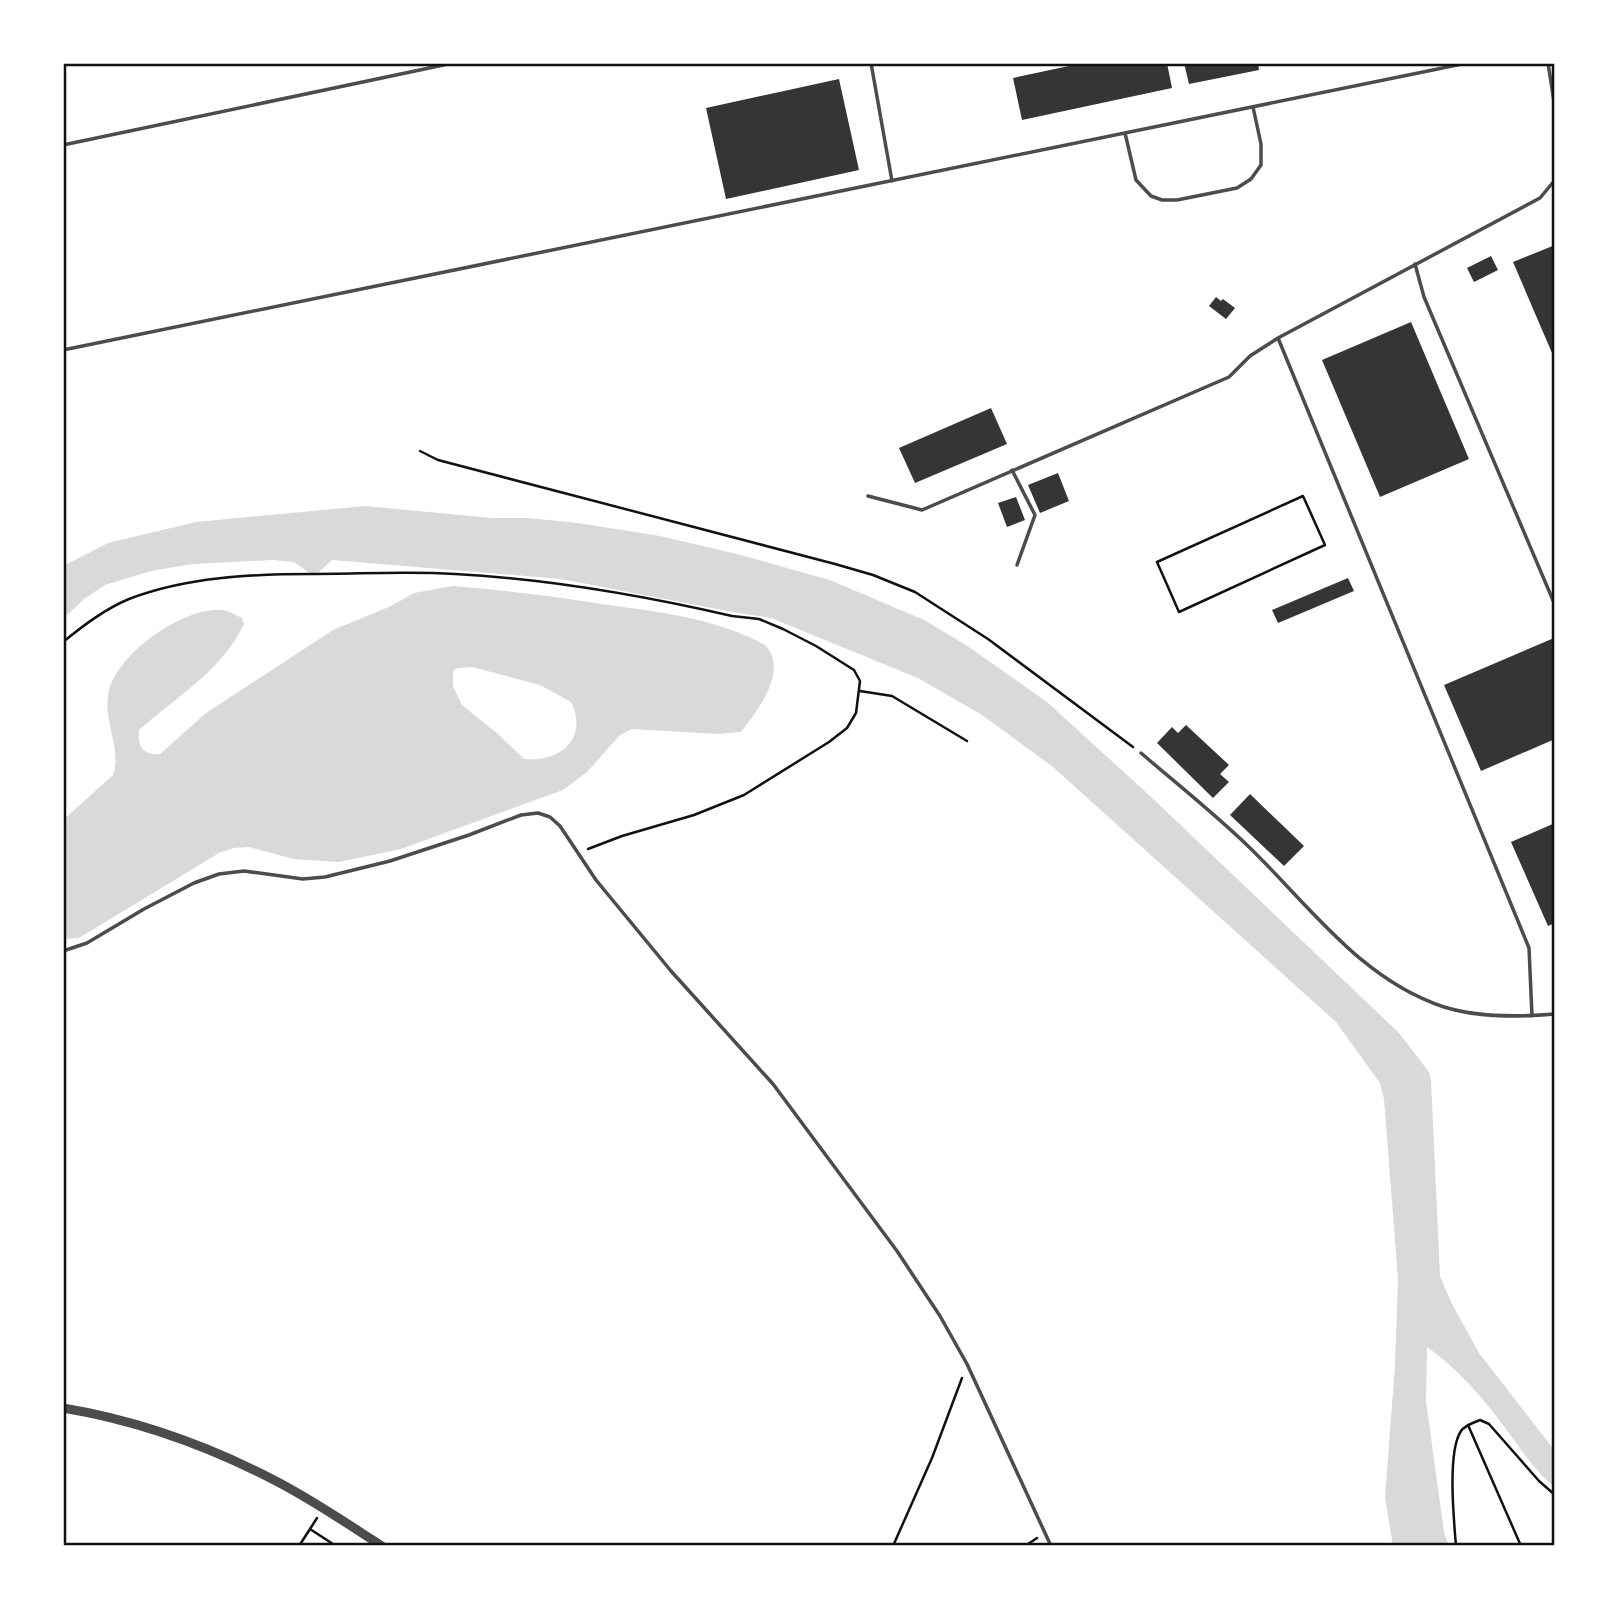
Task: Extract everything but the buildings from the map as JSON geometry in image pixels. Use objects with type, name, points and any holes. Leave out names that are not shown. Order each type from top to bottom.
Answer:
[{"type":"street","points":[[63,1408],[130,1423],[191,1441],[274,1479],[382,1546]]},
{"type":"lane","points":[[63,145],[453,63]]},
{"type":"lane","points":[[871,63],[892,181]]},
{"type":"lane","points":[[63,350],[1467,63]]},
{"type":"lane","points":[[1548,63],[1555,108]]},
{"type":"lane","points":[[1125,133],[1136,180],[1151,196],[1169,201],[1237,188],[1251,179],[1261,165],[1261,144],[1253,107]]},
{"type":"lane","points":[[867,496],[922,510],[1229,377],[1250,356],[1278,338],[1540,198],[1555,180]]},
{"type":"lane","points":[[1415,264],[1424,297],[1555,605]]},
{"type":"lane","points":[[1278,338],[1529,948],[1532,1016]]},
{"type":"lane","points":[[1012,470],[1035,515],[1017,565]]},
{"type":"lane","points":[[1141,753],[1249,847],[1344,946],[1401,988],[1445,1007],[1488,1015],[1555,1014]]},
{"type":"lane","points":[[63,951],[87,943],[144,909],[194,883],[219,874],[244,871],[303,879],[325,877],[390,861],[521,815],[538,813],[550,817],[560,826],[596,880],[671,971],[774,1084],[904,1262],[967,1364],[1051,1546]]},
{"type":"path","points":[[420,451],[438,460],[835,564],[873,575],[915,592],[988,639],[1141,753]]},
{"type":"path","points":[[1303,496],[1325,545],[1180,612],[1157,562],[1228,530],[1303,496]]},
{"type":"path","points":[[63,642],[100,614],[128,600],[184,584],[215,579],[320,573],[454,574],[564,584],[759,619],[817,646],[854,670],[860,681],[860,691],[856,713],[847,728],[744,796],[694,815],[611,839],[580,855]]},
{"type":"path","points":[[860,691],[892,696],[967,741]]},
{"type":"path","points":[[892,1546],[932,1458],[967,1364]]},
{"type":"path","points":[[1456,1546],[1452,1502],[1455,1452],[1460,1432],[1468,1425],[1480,1420],[1489,1423],[1531,1473],[1555,1496]]},
{"type":"path","points":[[1468,1425],[1521,1546]]},
{"type":"path","points":[[299,1546],[323,1509]]},
{"type":"path","points":[[310,1529],[336,1546]]},
{"type":"path","points":[[1025,1546],[1045,1532]]},
{"type":"shaded area","points":[[365,506],[578,523],[660,536],[830,580],[924,620],[966,645],[1047,702],[1149,795],[1399,1033],[1429,1072],[1440,1276],[1479,1353],[1555,1451],[1555,1487],[1533,1466],[1495,1414],[1468,1383],[1427,1347],[1426,1401],[1444,1532],[1449,1546],[1393,1546],[1385,1497],[1395,1365],[1398,1279],[1384,1099],[1380,1083],[1336,1022],[1053,767],[982,715],[918,678],[771,618],[561,579],[332,560],[318,573],[311,574],[294,562],[272,560],[192,564],[151,571],[105,585],[84,599],[63,619],[63,566],[108,543],[196,522]]},
{"type":"shaded area","points":[[453,586],[570,599],[689,618],[728,629],[765,645],[772,655],[772,678],[762,701],[741,732],[718,734],[632,729],[620,735],[587,772],[563,790],[401,849],[339,862],[293,859],[249,847],[233,848],[219,853],[79,938],[63,939],[63,820],[113,775],[115,756],[108,716],[108,696],[122,665],[136,650],[170,625],[206,611],[227,611],[242,618],[244,624],[224,656],[139,730],[142,749],[160,754],[206,713],[333,630],[391,606],[414,593]],"holes":[[[472,667],[540,685],[571,702],[576,715],[574,737],[568,746],[549,757],[524,759],[462,705],[453,686],[453,671],[457,668]]]}]
